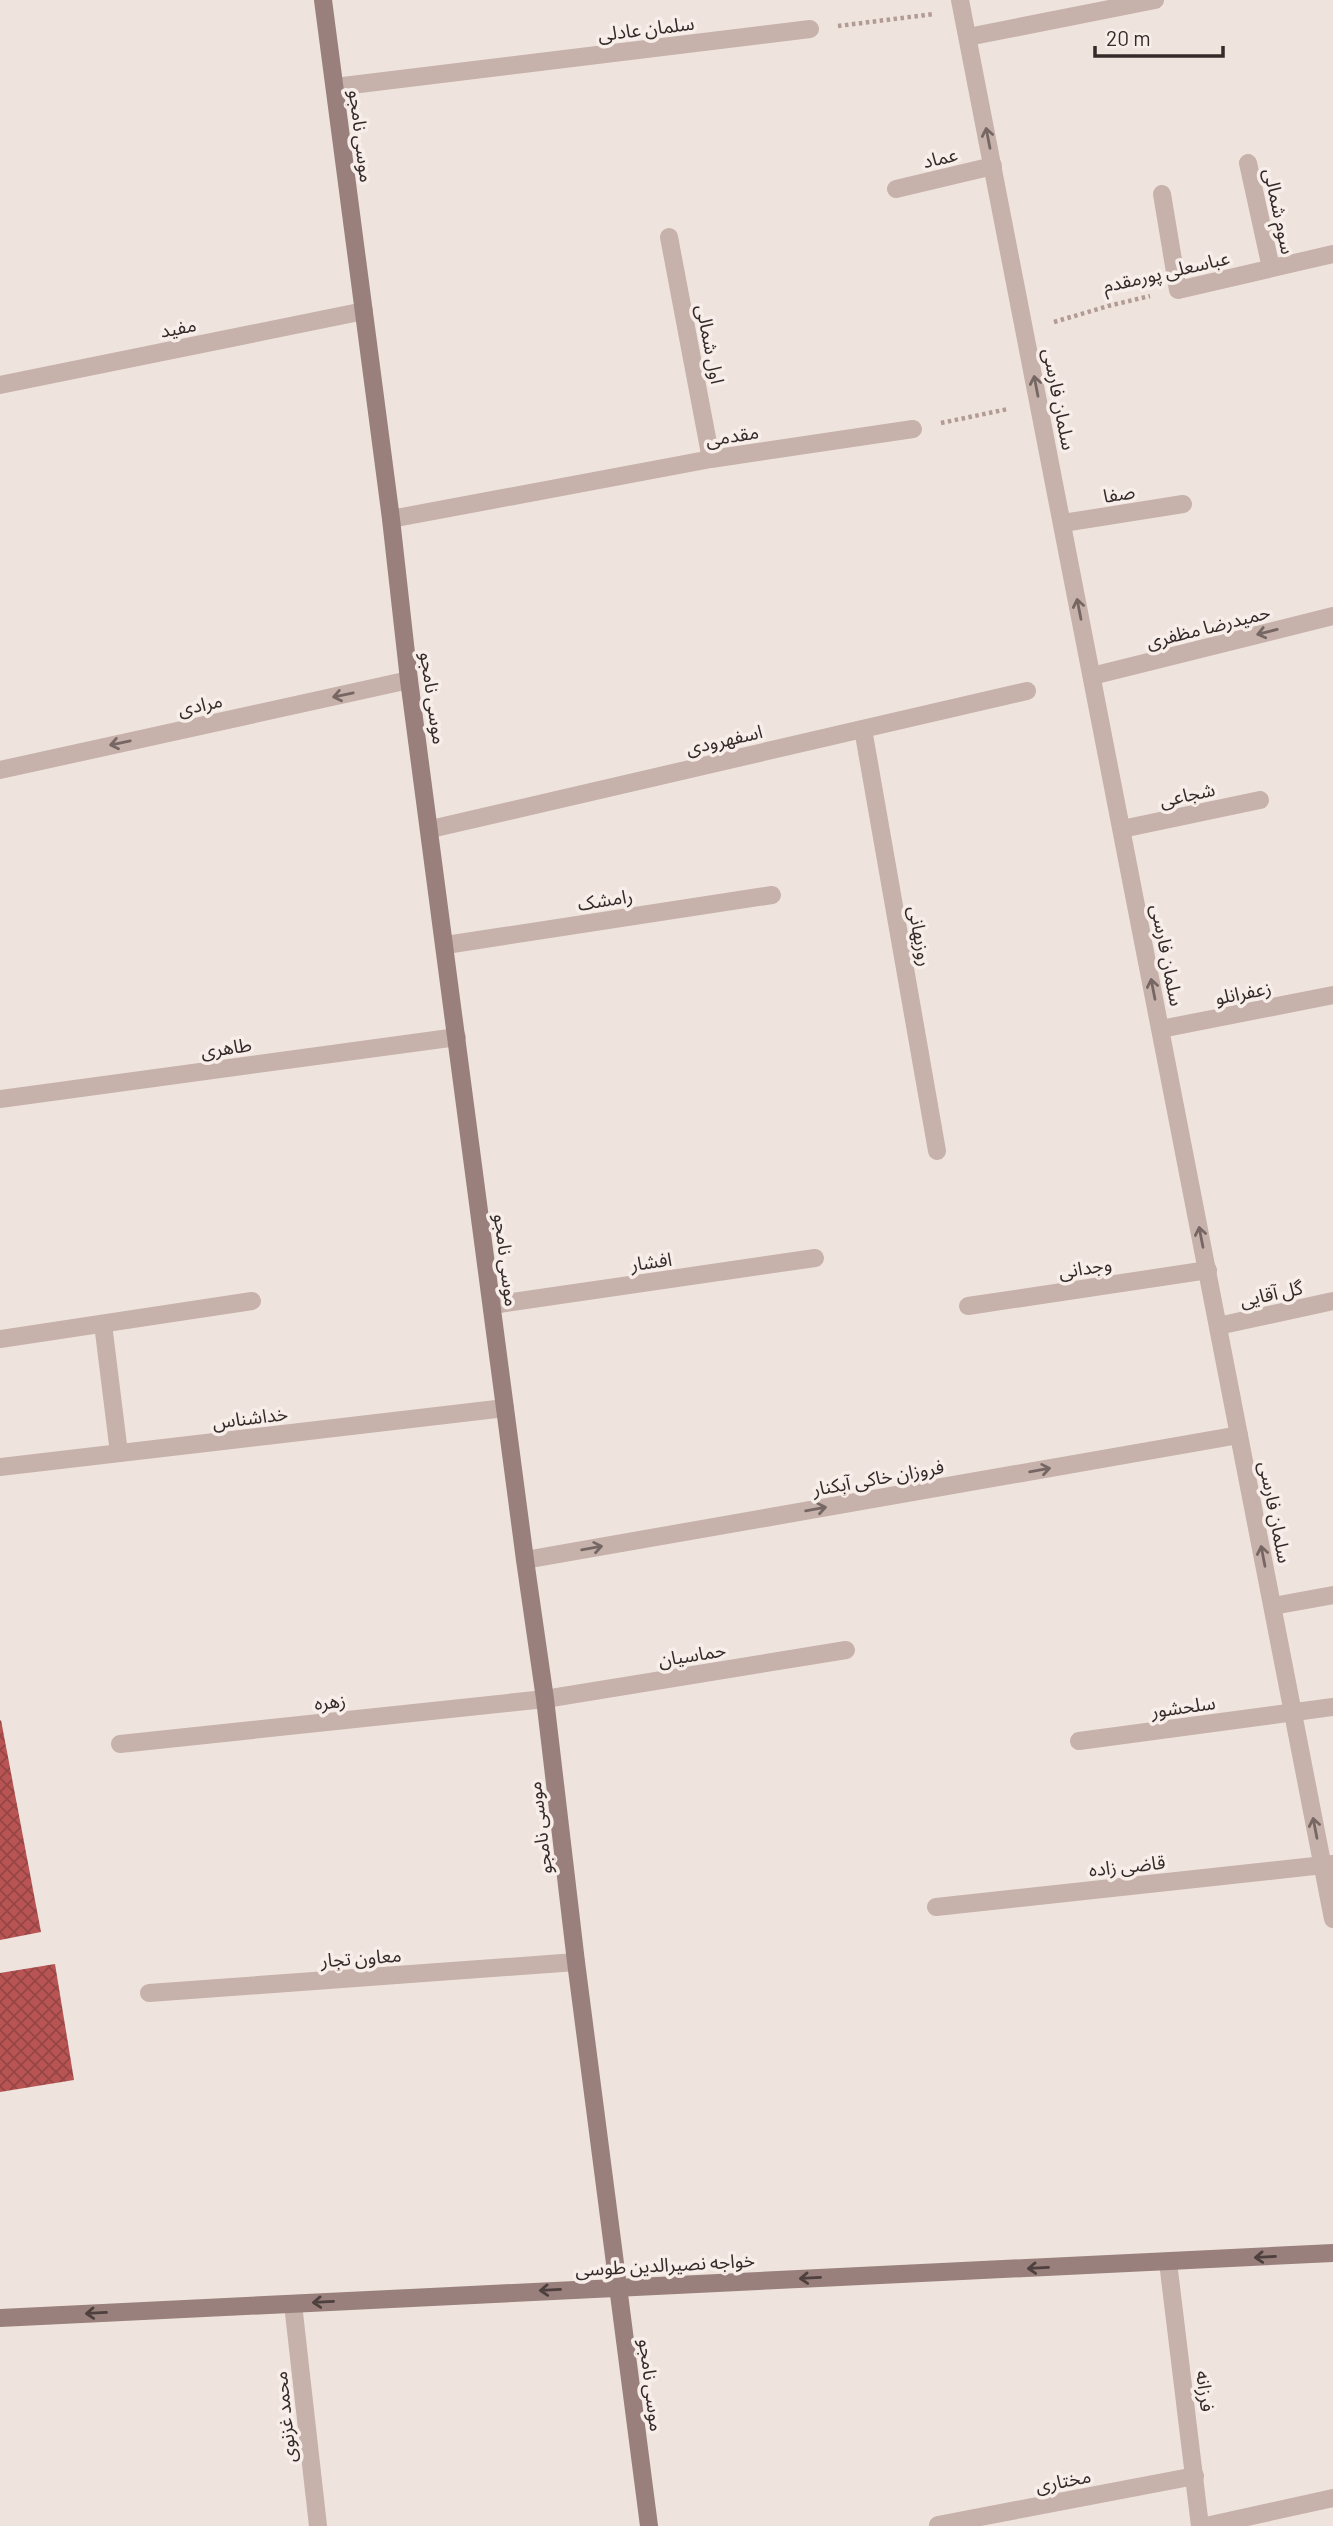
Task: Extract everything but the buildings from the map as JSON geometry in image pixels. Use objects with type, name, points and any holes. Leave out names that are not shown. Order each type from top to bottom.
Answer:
[{"type":"main road","name":"موسی نامجو","points":[[323,0],[391,519],[409,680],[545,1699],[649,2526]]},
{"type":"main road","name":"خواجه نصیرالدین طوسی","points":[[0,2318],[1333,2253]]},
{"type":"street","points":[[968,37],[1155,0]]},
{"type":"street","name":"سلمان فارسی","points":[[961,5],[1293,1713],[1328,1865],[1333,1919]]},
{"type":"street","name":"سلمان عادلی","points":[[335,87],[810,29]]},
{"type":"street","name":"سوم شمالی","points":[[1248,163],[1270,268]]},
{"type":"street","name":"عماد","points":[[896,189],[993,166]]},
{"type":"street","points":[[1162,194],[1178,290]]},
{"type":"street","name":"اول شمالی","points":[[669,237],[711,459]]},
{"type":"street","name":"عباسعلی پورمقدم","points":[[1178,290],[1333,254]]},
{"type":"street","name":"مفید","points":[[0,385],[364,311]]},
{"type":"street","name":"مقدمی","points":[[391,519],[711,459],[913,429]]},
{"type":"street","name":"صفا","points":[[1063,523],[1183,503]]},
{"type":"street","name":"حمیدرضا مظفری","points":[[1093,676],[1333,616]]},
{"type":"street","name":"مرادی","points":[[0,770],[409,680]]},
{"type":"street","name":"اسفهرودی","points":[[431,829],[1027,691]]},
{"type":"street","name":"روزبهانی","points":[[863,729],[937,1151]]},
{"type":"street","name":"شجاعی","points":[[1122,829],[1260,800]]},
{"type":"street","name":"رامشک","points":[[446,945],[772,895]]},
{"type":"street","name":"زعفرانلو","points":[[1161,1030],[1333,995]]},
{"type":"street","name":"طاهری","points":[[0,1099],[457,1037]]},
{"type":"street","name":"افشار","points":[[492,1305],[815,1258]]},
{"type":"street","name":"وجدانی","points":[[968,1306],[1208,1270]]},
{"type":"street","points":[[0,1339],[252,1301]]},
{"type":"street","name":"گل آقایی","points":[[1218,1326],[1333,1301]]},
{"type":"street","points":[[103,1324],[119,1453]]},
{"type":"street","name":"خداشناس","points":[[0,1467],[505,1408]]},
{"type":"street","name":"فروزان خاکی آبکنار","points":[[525,1560],[1239,1435]]},
{"type":"street","points":[[1273,1606],[1333,1595]]},
{"type":"street","name":"حماسیان","points":[[545,1699],[846,1650]]},
{"type":"street","name":"زهره","points":[[120,1744],[545,1699]]},
{"type":"street","name":"سلحشور","points":[[1079,1741],[1333,1707]]},
{"type":"street","name":"قاضی زاده","points":[[936,1907],[1328,1865]]},
{"type":"street","name":"معاون تجار","points":[[149,1993],[576,1962]]},
{"type":"street","name":"فرزانه","points":[[1168,2262],[1203,2526]]},
{"type":"street","name":"محمد غزنوی","points":[[293,2304],[318,2526]]},
{"type":"street","name":"مختاری","points":[[938,2525],[1195,2476]]},
{"type":"street","points":[[1203,2526],[1333,2498]]},
{"type":"path","points":[[810,29],[961,5]]},
{"type":"path","name":"عباسعلی پورمقدم","points":[[1030,354],[1034,329],[1108,306],[1178,290]]},
{"type":"path","points":[[913,429],[1018,407]]}]
